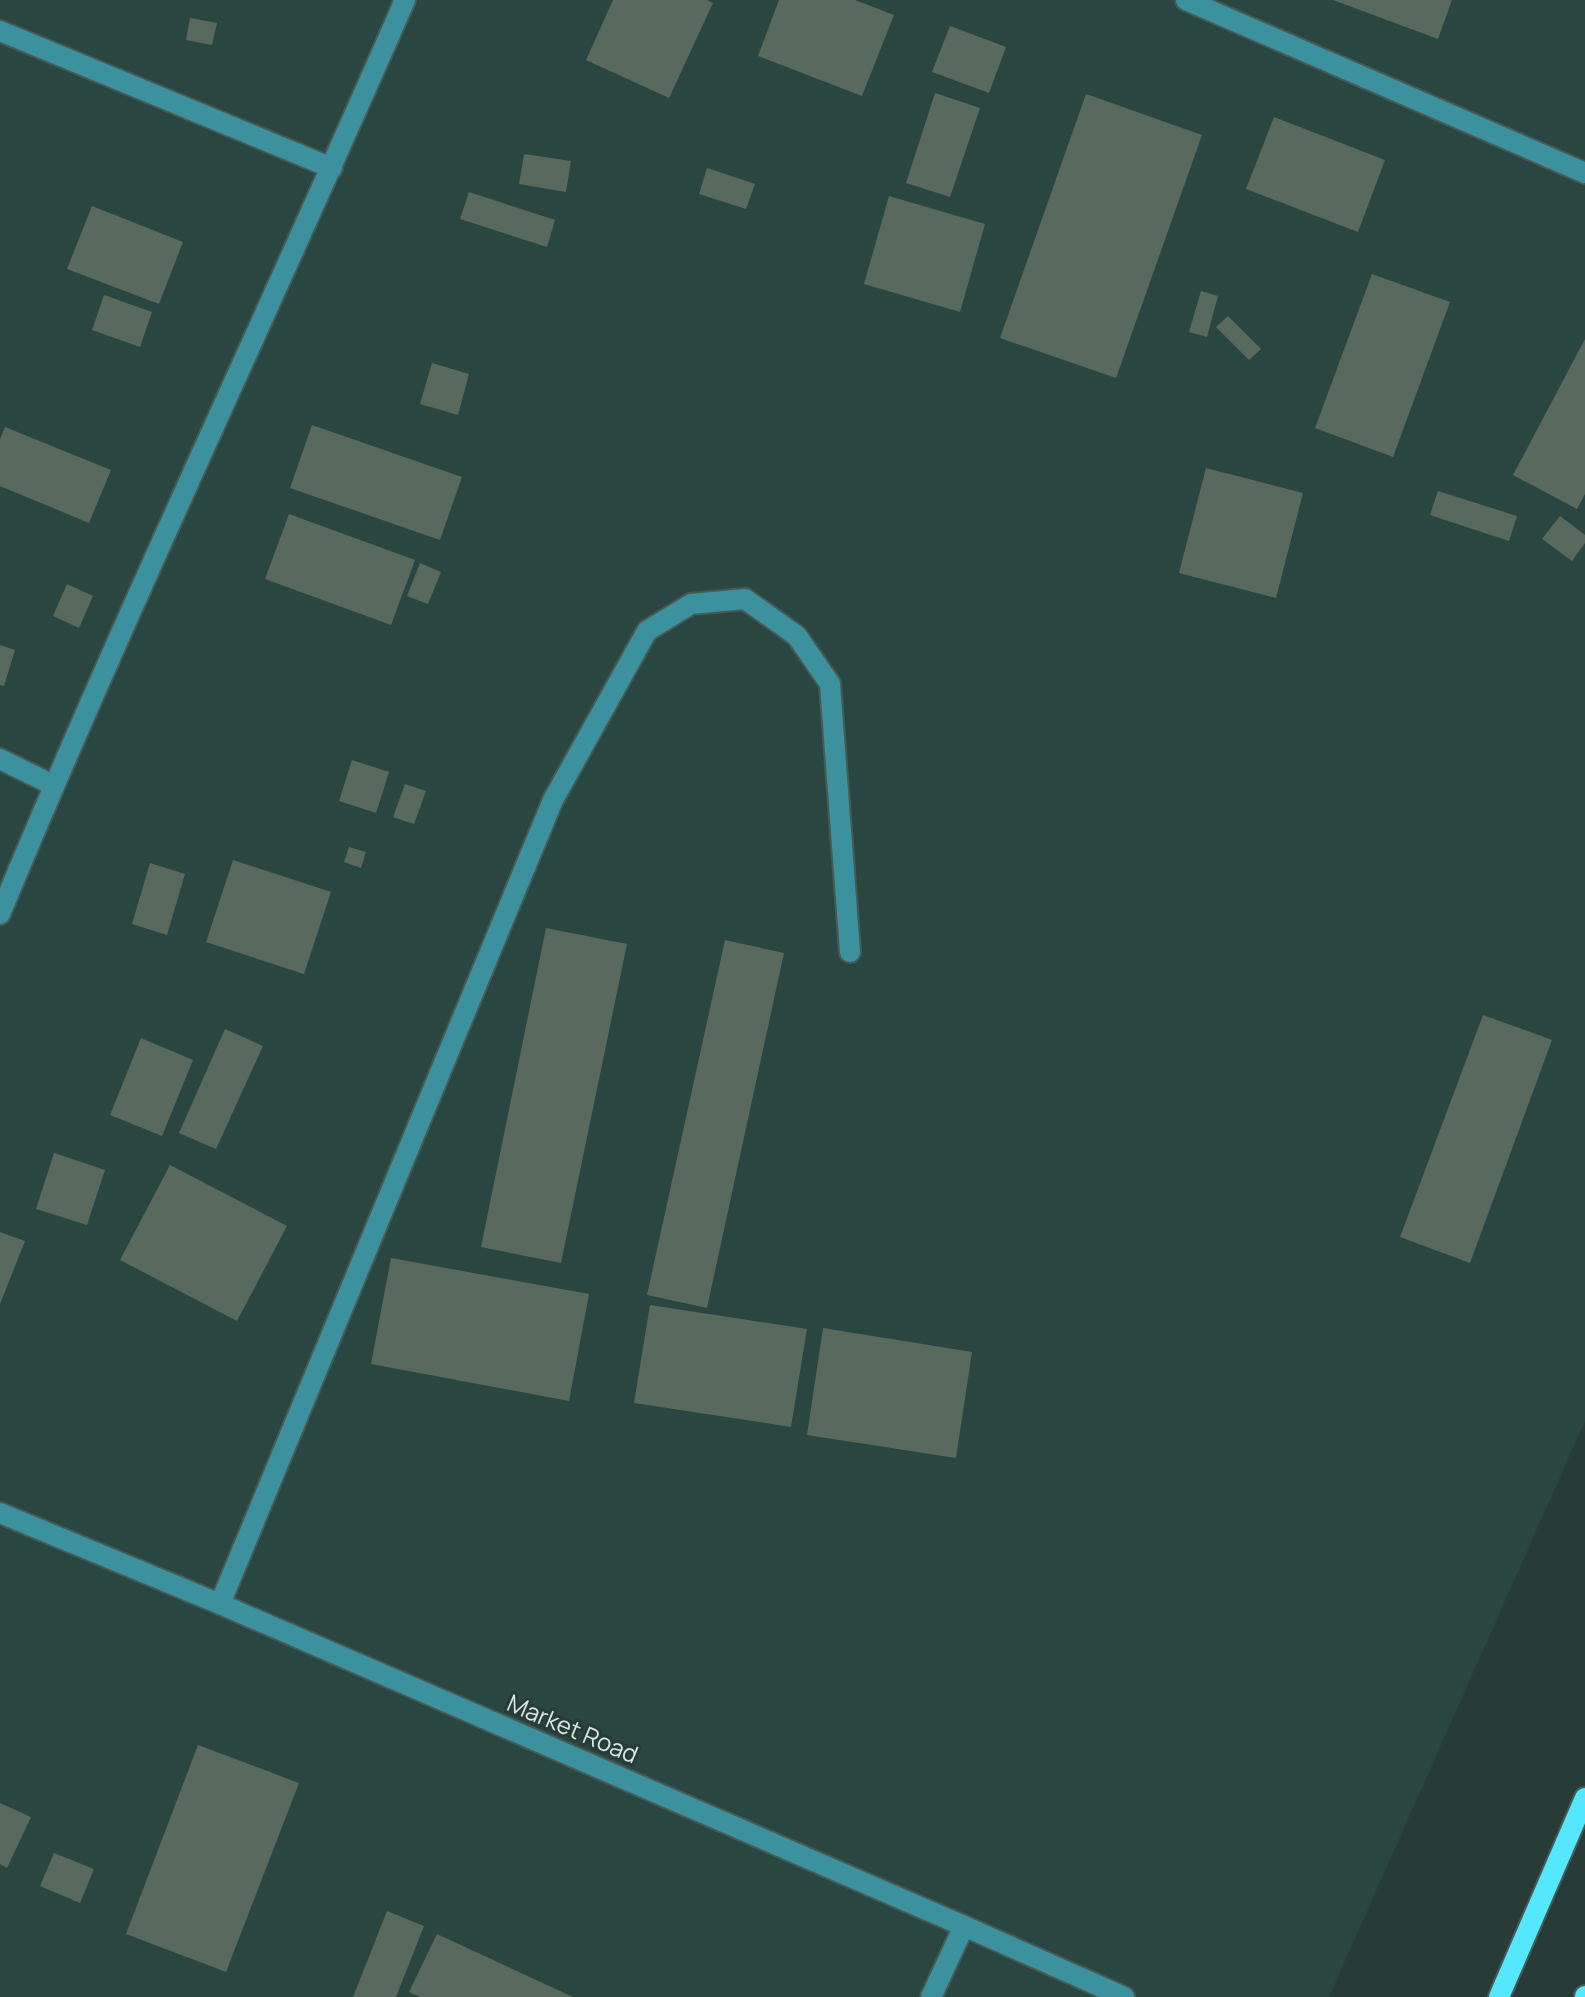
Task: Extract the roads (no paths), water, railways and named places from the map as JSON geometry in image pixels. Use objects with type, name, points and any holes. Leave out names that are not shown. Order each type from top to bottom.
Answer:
[{"type":"main road","points":[[1499,1997],[1585,1798]]},
{"type":"street","points":[[0,914],[53,785],[405,0]]},
{"type":"street","points":[[1186,0],[1585,173]]},
{"type":"street","points":[[0,31],[332,168]]},
{"type":"street","points":[[220,1604],[553,800],[647,631],[691,604],[745,599],[797,636],[830,684],[850,952]]},
{"type":"street","points":[[0,759],[53,785]]},
{"type":"street","name":"Market Road","points":[[0,1513],[220,1604],[1124,1997]]},
{"type":"street","points":[[931,1997],[964,1926]]}]
